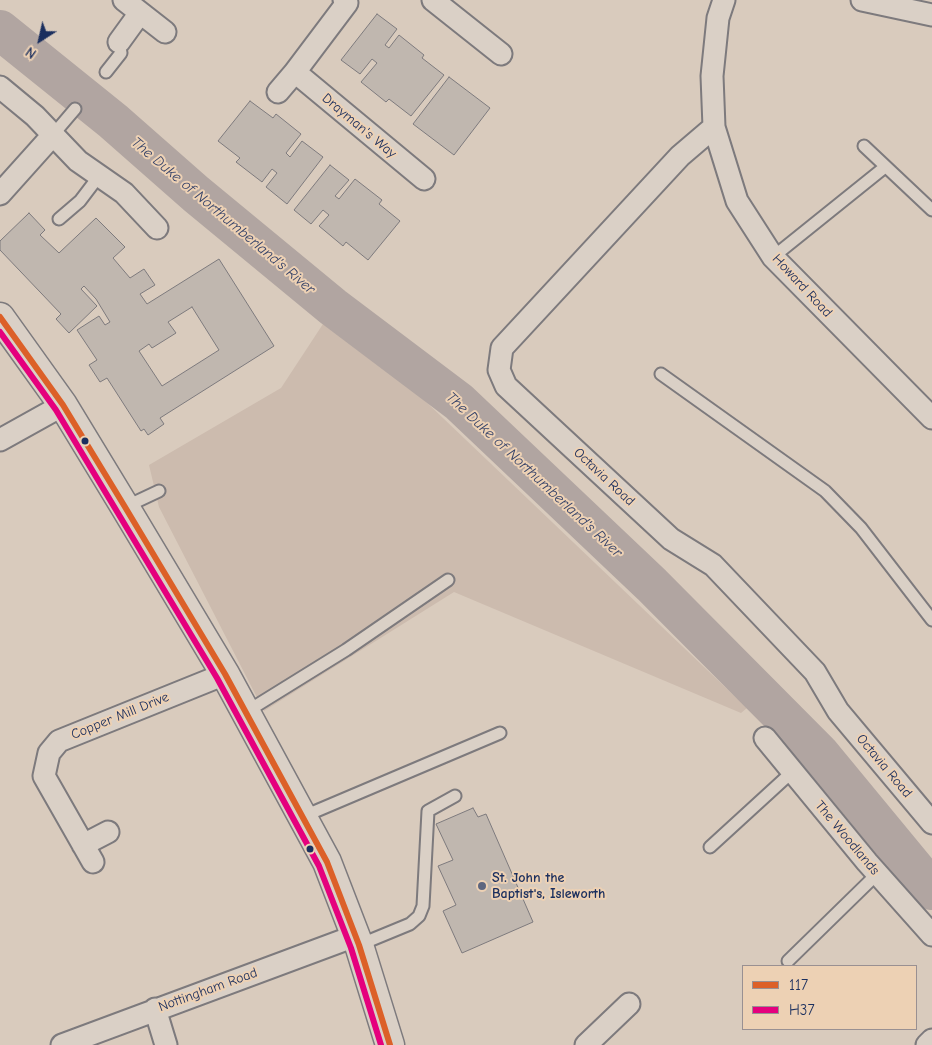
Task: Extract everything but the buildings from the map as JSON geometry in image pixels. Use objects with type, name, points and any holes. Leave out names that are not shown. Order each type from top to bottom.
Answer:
[{"type":"main road","points":[[0,317],[63,405],[125,507],[225,674],[327,862],[357,940],[390,1045]]},
{"type":"street","points":[[433,0],[501,54]]},
{"type":"street","name":"Howard Road","points":[[724,0],[718,18],[712,76],[714,127],[738,201],[773,257],[932,418]]},
{"type":"street","points":[[862,0],[932,15]]},
{"type":"street","points":[[278,92],[347,1]]},
{"type":"street","points":[[119,42],[132,7],[165,32]]},
{"type":"street","name":"Drayman's Way","points":[[295,72],[424,179]]},
{"type":"street","points":[[0,87],[35,116],[52,136],[78,161],[124,193],[157,228]]},
{"type":"street","name":"Octavia Road","points":[[714,127],[680,156],[502,348],[499,370],[506,386],[664,533],[713,565],[815,672],[838,711],[932,822]]},
{"type":"street","points":[[0,194],[52,136]]},
{"type":"street","points":[[0,440],[63,405]]},
{"type":"street","name":"Copper Mill Drive","points":[[108,832],[88,853],[44,776],[49,753],[59,741],[225,674]]},
{"type":"street","name":"The Woodlands","points":[[765,738],[877,874],[932,935]]},
{"type":"street","name":"Nottingham Road","points":[[62,1045],[155,1009],[357,940]]},
{"type":"street","points":[[586,1045],[629,1004]]},
{"type":"street","points":[[155,1009],[166,1045]]},
{"type":"street","points":[[927,1045],[932,1040]]},
{"type":"lane","points":[[106,72],[121,53],[119,42]]},
{"type":"lane","points":[[52,136],[75,109]]},
{"type":"lane","points":[[864,146],[932,210]]},
{"type":"lane","points":[[773,257],[885,167]]},
{"type":"lane","points":[[59,219],[80,201],[100,176]]},
{"type":"lane","points":[[660,374],[825,490],[860,528],[932,620]]},
{"type":"lane","points":[[125,507],[159,490]]},
{"type":"lane","points":[[246,712],[346,650],[448,580]]},
{"type":"lane","points":[[302,817],[500,733]]},
{"type":"lane","points":[[710,847],[792,772]]},
{"type":"lane","points":[[357,940],[410,924],[419,916],[423,906],[428,811],[455,796]]},
{"type":"lane","points":[[788,961],[877,874]]},
{"type":"shaded area","points":[[323,324],[422,398],[747,708],[741,713],[454,592],[264,711],[159,507],[149,465],[281,388]]},
{"type":"waterway","name":"The Duke of Northumberland's River","points":[[0,30],[113,121],[196,194],[333,307],[459,402],[652,585],[819,753],[932,890]]},
{"type":"transit line","name":"117","points":[[0,317],[63,405],[125,507],[225,674],[327,862],[359,945],[390,1045]]},
{"type":"transit line","name":"H37","points":[[0,332],[56,410],[217,678],[319,866],[351,948],[381,1045]]},
{"type":"place","name":"St. John the Baptist's, Isleworth","points":[[482,886]]}]
